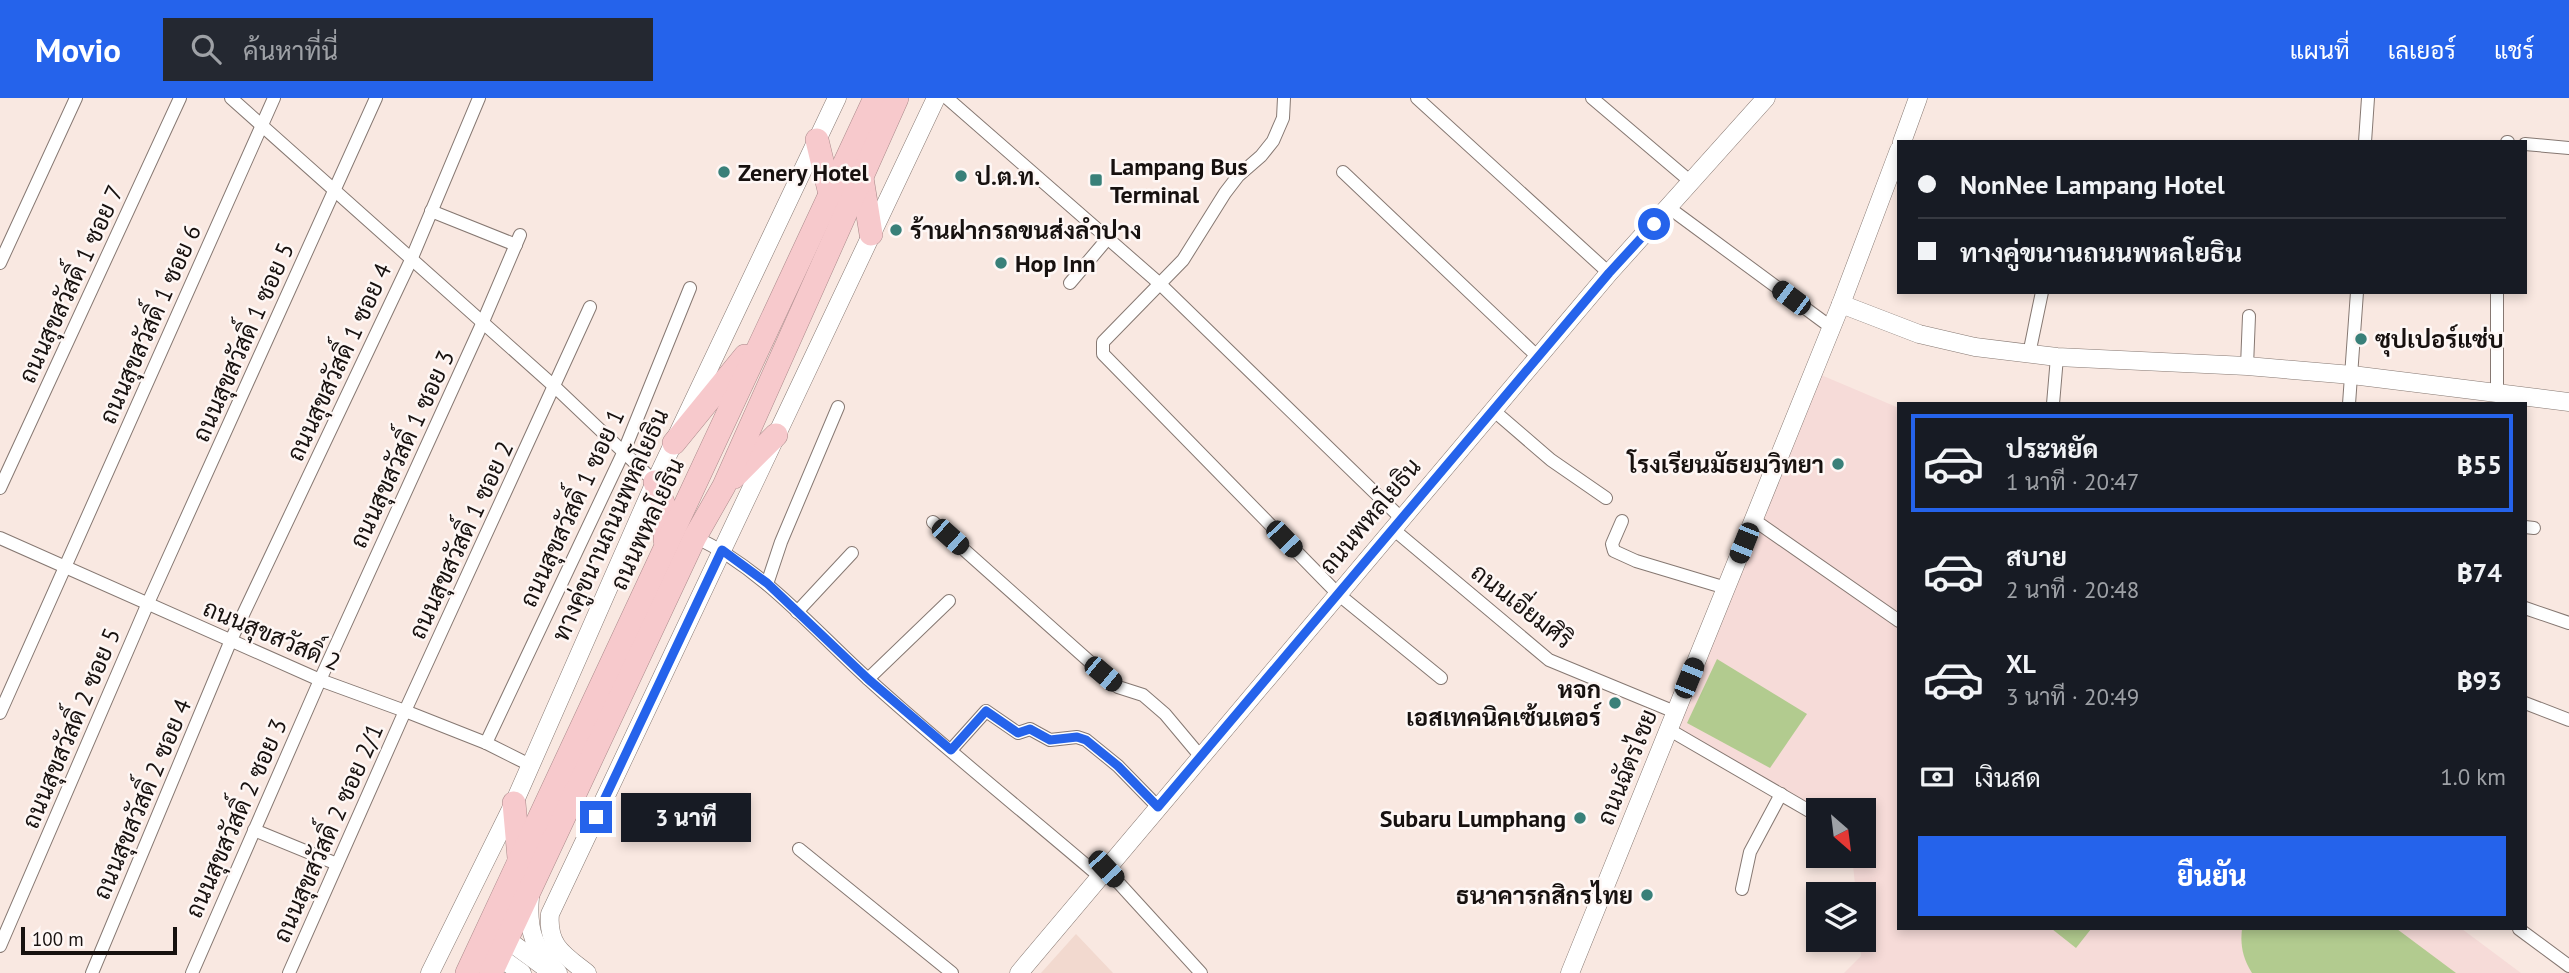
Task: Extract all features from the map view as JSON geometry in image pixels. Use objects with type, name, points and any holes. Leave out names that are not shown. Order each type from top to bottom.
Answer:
[{"type":"highway","name":"ถนนพหลโยธิน","points":[[494,948],[519,861],[875,98]]},
{"type":"highway","name":"ถนนพหลโยธิน","points":[[467,973],[494,948],[531,890],[695,537],[724,486],[897,98]]},
{"type":"highway","points":[[817,140],[830,194]]},
{"type":"highway","points":[[862,177],[871,234]]},
{"type":"highway","points":[[674,443],[766,330]]},
{"type":"highway","points":[[724,486],[776,435]]},
{"type":"highway","points":[[655,482],[665,508],[665,547]]},
{"type":"highway","points":[[514,803],[519,861]]},
{"type":"main road","name":"ทางคู่ขนานถนนพหลโยธิน","points":[[430,973],[514,803],[655,482],[837,98]]},
{"type":"main road","points":[[587,973],[553,943],[548,930],[550,914],[936,98]]},
{"type":"main road","name":"ถนนพหลโยธิน","points":[[1019,973],[1538,356],[1766,98]]},
{"type":"main road","points":[[1903,140],[1918,98]]},
{"type":"main road","name":"ถนนฉัตรไชย","points":[[1570,973],[1832,328],[1897,155]]},
{"type":"main road","points":[[1841,304],[1919,334],[1975,348],[2029,354],[2247,366],[2352,375],[2477,397],[2497,391],[2569,402]]},
{"type":"main road","points":[[531,890],[528,916],[534,941],[540,954],[558,973]]},
{"type":"main road","points":[[494,948],[523,973]]},
{"type":"main road","points":[[494,948],[552,973]]},
{"type":"street","points":[[0,263],[76,98]]},
{"type":"street","name":"ถนนสุขสวัสดิ์ 1 ซอย 7","points":[[0,488],[180,98]]},
{"type":"street","points":[[231,98],[555,387],[655,482]]},
{"type":"street","name":"ถนนสุขสวัสดิ์ 1 ซอย 6","points":[[0,713],[275,98]]},
{"type":"street","name":"ถนนสุขสวัสดิ์ 1 ซอย 5","points":[[148,603],[376,98]]},
{"type":"street","name":"ถนนสุขสวัสดิ์ 1 ซอย 4","points":[[231,640],[411,260],[479,98]]},
{"type":"street","name":"ถนนเอี่ยมศิริ","points":[[947,98],[1160,284],[1397,524],[1549,660],[1675,712]]},
{"type":"street","points":[[1284,98],[1283,118],[1273,141],[1238,176],[1183,260],[1103,342],[1103,354],[1338,594],[1441,678]]},
{"type":"street","points":[[1417,98],[1609,273]]},
{"type":"street","points":[[1592,98],[1691,182]]},
{"type":"street","points":[[2365,140],[2368,98]]},
{"type":"street","points":[[2527,144],[2569,148]]},
{"type":"street","points":[[1343,172],[1538,356]]},
{"type":"street","points":[[1668,207],[1832,328]]},
{"type":"street","name":"ถนนสุขสวัสดิ์ 1 ซอย 3","points":[[320,680],[518,240],[432,211]]},
{"type":"street","points":[[1070,283],[1108,238]]},
{"type":"street","name":"ถนนสุขสวัสดิ์ 1 ซอย 1","points":[[486,743],[624,451],[690,288]]},
{"type":"street","points":[[2029,354],[2042,294]]},
{"type":"street","points":[[2349,402],[2357,294]]},
{"type":"street","points":[[2497,294],[2497,391]]},
{"type":"street","name":"ถนนสุขสวัสดิ์ 1 ซอย 2","points":[[405,710],[590,307]]},
{"type":"street","points":[[2247,366],[2249,316]]},
{"type":"street","points":[[2053,402],[2057,356]]},
{"type":"street","points":[[767,583],[781,542],[838,407]]},
{"type":"street","points":[[1493,410],[1551,460],[1606,498]]},
{"type":"street","points":[[1754,520],[1897,620]]},
{"type":"street","points":[[1622,521],[1612,544],[1614,551],[1636,561],[1726,588]]},
{"type":"street","points":[[933,522],[1118,687],[1143,695],[1165,714],[1202,757]]},
{"type":"street","points":[[695,537],[722,550],[767,583],[868,679],[1103,873],[1201,973]]},
{"type":"street","name":"ถนนสุขสวัสดิ์ 2","points":[[0,538],[320,680],[405,710],[486,743],[530,765]]},
{"type":"street","points":[[797,612],[852,553]]},
{"type":"street","points":[[868,679],[949,601]]},
{"type":"street","name":"ถนนสุขสวัสดิ์ 2 ซอย 5","points":[[0,946],[148,603]]},
{"type":"street","points":[[2527,609],[2569,624]]},
{"type":"street","name":"ถนนสุขสวัสดิ์ 2 ซอย 4","points":[[92,973],[231,640]]},
{"type":"street","name":"ถนนสุขสวัสดิ์ 2 ซอย 3","points":[[192,973],[320,680]]},
{"type":"street","points":[[2527,704],[2569,720]]},
{"type":"street","name":"ถนนสุขสวัสดิ์ 2 ซอย 2/1","points":[[289,973],[405,710]]},
{"type":"street","points":[[951,750],[986,711],[1018,733],[1030,729],[1050,740],[1077,737],[1086,740],[1118,766],[1158,807]]},
{"type":"street","points":[[1668,729],[1806,809]]},
{"type":"street","points":[[1742,889],[1750,852],[1781,794]]},
{"type":"street","points":[[254,830],[337,864]]},
{"type":"street","points":[[799,849],[952,973]]},
{"type":"street","points":[[2520,930],[2569,966]]},
{"type":"shaded area","points":[[1814,372],[1897,407],[1897,930],[2463,930],[2521,973],[1844,973],[1861,956],[1861,952],[1876,952],[1876,882],[1855,882],[1853,868],[1876,868],[1876,798],[1806,798],[1806,804],[1668,729]]},
{"type":"shaded area","points":[[1076,934],[1113,973],[1041,973]]},
{"type":"green space","points":[[1717,659],[1807,714],[1770,768],[1687,723]]},
{"type":"green space","points":[[2053,930],[2090,930],[2076,948]]},
{"type":"green space","points":[[2242,930],[2398,930],[2456,973],[2252,973],[2241,941]]},
{"type":"place","name":"Zenery Hotel","points":[[724,172]]},
{"type":"place","name":"ป.ต.ท.","points":[[961,176]]},
{"type":"place","name":"Lampang Bus Terminal","points":[[1096,180]]},
{"type":"place","name":"ร้านฝากรถขนส่งลำปาง","points":[[896,230]]},
{"type":"place","name":"Hop Inn","points":[[1001,263]]},
{"type":"place","name":"ซุปเปอร์แซ่บ","points":[[2361,339]]},
{"type":"place","name":"โรงเรียนมัธยมวิทยา","points":[[1838,464]]},
{"type":"place","name":"หจก เอสเทคนิคเซ้นเตอร์","points":[[1615,703]]},
{"type":"place","name":"Subaru Lumphang","points":[[1580,818]]},
{"type":"place","name":"ธนาคารกสิกรไทย","points":[[1647,895]]},
{"type":"route","points":[[596,817],[722,550],[767,583],[868,679],[951,750],[986,711],[1018,733],[1030,729],[1050,740],[1077,737],[1086,740],[1118,766],[1158,807],[1609,273],[1654,224]]}]
